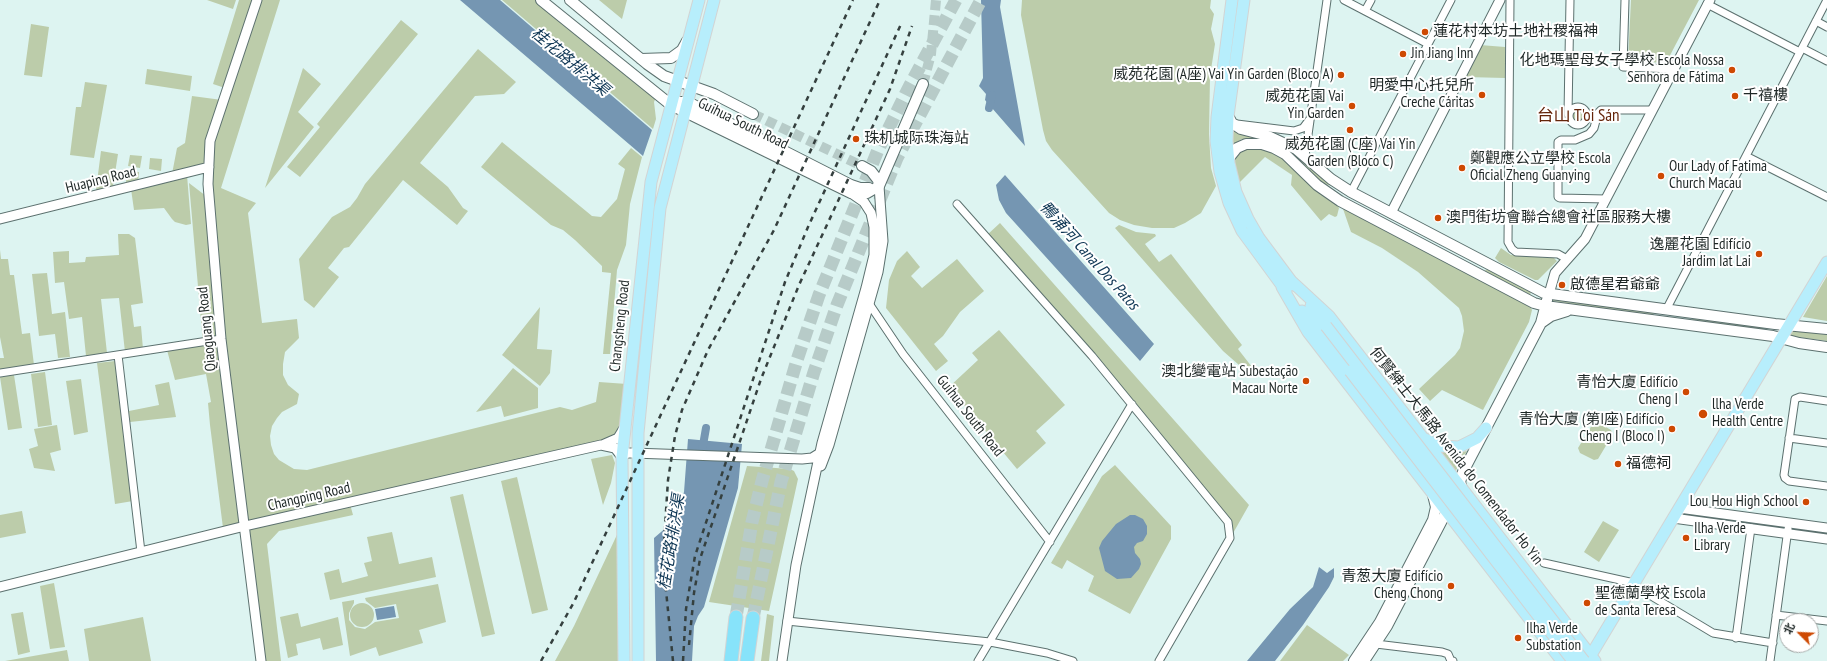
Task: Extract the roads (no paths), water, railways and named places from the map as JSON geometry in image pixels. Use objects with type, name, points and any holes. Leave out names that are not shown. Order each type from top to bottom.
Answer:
[{"type":"highway","points":[[731,661],[736,617]]},
{"type":"highway","points":[[747,661],[753,618]]},
{"type":"main road","name":"Guihua South Road","points":[[541,0],[671,105],[687,107],[851,193]]},
{"type":"main road","name":"Guihua South Road","points":[[570,0],[641,59],[664,76],[677,82],[714,94],[753,114]]},
{"type":"main road","name":"Changsheng Road","points":[[624,661],[622,452],[651,182],[699,0]]},
{"type":"main road","name":"Changsheng Road","points":[[638,661],[636,453],[660,208],[714,0]]},
{"type":"main road","name":"何賢紳士大馬路 Avenida do Comendador Ho Yin","points":[[1244,0],[1230,119],[1228,158],[1236,192],[1248,219],[1286,283],[1308,332],[1562,659]]},
{"type":"main road","name":"何賢紳士大馬路 Avenida do Comendador Ho Yin","points":[[1233,2],[1217,117],[1216,141],[1219,165],[1226,195],[1238,224],[1250,244],[1286,283],[1323,329]]},
{"type":"main road","points":[[641,59],[671,58],[682,50],[690,36]]},
{"type":"main road","points":[[851,193],[863,194],[879,186],[923,84]]},
{"type":"main road","points":[[687,107],[851,185],[863,189],[879,186]]},
{"type":"main road","points":[[1230,119],[1241,129],[1278,140],[1305,156],[1331,178],[1351,192],[1482,261],[1549,294],[1666,310],[1827,329]]},
{"type":"main road","points":[[1228,158],[1236,148],[1244,144],[1258,143],[1270,146],[1285,154],[1323,189],[1345,204],[1534,303],[1545,306],[1781,338],[1799,343],[1827,346]]},
{"type":"main road","points":[[879,186],[875,176],[863,166],[877,170],[884,168],[888,164]]},
{"type":"main road","points":[[1323,189],[1351,192]]},
{"type":"main road","points":[[1391,213],[1391,220],[1396,224],[1430,242],[1445,256]]},
{"type":"main road","points":[[1476,272],[1482,261]]},
{"type":"main road","points":[[1323,329],[1588,660],[1827,262]]},
{"type":"main road","name":"何賢紳士大馬路 Avenida do Comendador Ho Yin","points":[[1286,283],[1329,316],[1525,570],[1588,660]]},
{"type":"main road","points":[[1462,489],[1460,478],[1540,323],[1549,294]]},
{"type":"main road","points":[[1639,318],[1642,310],[1641,306]]},
{"type":"main road","points":[[1540,323],[1558,313],[1575,310]]},
{"type":"main road","points":[[1678,311],[1687,322],[1694,326]]},
{"type":"main road","points":[[1323,329],[1573,661]]},
{"type":"main road","points":[[1382,427],[1369,401],[1370,396],[1373,393],[1382,390],[1387,391]]},
{"type":"main road","points":[[1415,428],[1433,444],[1453,448],[1472,442],[1486,428]]},
{"type":"main road","points":[[1407,460],[1417,461],[1424,455],[1423,444],[1415,428]]},
{"type":"main road","points":[[1364,661],[1387,626],[1447,512],[1453,494],[1449,472]]},
{"type":"main road","points":[[1354,661],[1380,622],[1433,520],[1436,507],[1432,492]]},
{"type":"main road","points":[[1494,572],[1481,552],[1480,546],[1482,542],[1490,536],[1499,537]]},
{"type":"main road","points":[[1520,606],[1529,606],[1539,597],[1525,570]]},
{"type":"street","name":"Qiaoguang Road","points":[[257,0],[210,141],[208,184],[221,339],[261,661]]},
{"type":"street","points":[[1305,156],[1327,0]]},
{"type":"street","points":[[1344,0],[1428,44]]},
{"type":"street","points":[[1365,11],[1371,0]]},
{"type":"street","points":[[1351,192],[1451,0]]},
{"type":"street","points":[[1391,213],[1500,0]]},
{"type":"street","points":[[1510,0],[1508,242],[1512,250],[1516,252],[1558,254],[1567,259]]},
{"type":"street","points":[[1570,0],[1569,120],[1576,125],[1582,124],[1586,120],[1597,118]]},
{"type":"street","points":[[1626,0],[1623,68],[1673,69]]},
{"type":"street","points":[[1666,310],[1827,0]]},
{"type":"street","points":[[1549,294],[1555,273],[1585,239],[1708,2],[1801,50],[1827,61]]},
{"type":"street","points":[[1816,22],[1827,27]]},
{"type":"street","points":[[1568,114],[1574,107],[1580,107],[1587,113],[1586,120]]},
{"type":"street","points":[[1606,199],[1560,198],[1556,194],[1558,142],[1561,140],[1575,140],[1582,138],[1594,128],[1599,111],[1603,109],[1652,110]]},
{"type":"street","points":[[1230,119],[1297,131],[1306,126],[1310,117]]},
{"type":"street","points":[[1746,156],[1827,197]]},
{"type":"street","name":"Huaping Road","points":[[0,219],[208,167]]},
{"type":"street","points":[[782,661],[787,621],[801,540],[815,478],[870,305],[878,272],[883,241],[879,186]]},
{"type":"street","name":"Guihua South Road","points":[[823,453],[874,255],[874,227],[871,213],[867,205],[851,193]]},
{"type":"street","points":[[957,204],[1092,356],[1228,522],[1230,538],[1159,661]]},
{"type":"street","points":[[1675,292],[1675,300],[1678,311]]},
{"type":"street","name":"Guihua South Road","points":[[864,296],[903,354],[1050,542]]},
{"type":"street","points":[[0,373],[221,339]]},
{"type":"street","points":[[118,355],[141,552]]},
{"type":"street","points":[[1827,400],[1796,398],[1794,401],[1784,475],[1789,481],[1827,486]]},
{"type":"street","points":[[978,661],[1132,404]]},
{"type":"street","name":"Changping Road","points":[[0,587],[245,526],[601,445],[618,438],[622,434],[625,423]]},
{"type":"street","points":[[638,438],[644,449],[655,454]]},
{"type":"street","points":[[1789,438],[1827,443]]},
{"type":"street","points":[[601,445],[615,448],[627,453],[749,458],[802,459],[812,458],[823,453]]},
{"type":"street","points":[[802,459],[810,466],[815,478]]},
{"type":"street","points":[[1676,513],[1827,528]]},
{"type":"street","points":[[1676,513],[1751,528],[1827,539]]},
{"type":"street","points":[[1770,661],[1788,523]]},
{"type":"street","points":[[1736,638],[1751,528]]},
{"type":"street","points":[[1544,564],[1633,584],[1713,633],[1736,638],[1772,642]]},
{"type":"street","points":[[1776,615],[1827,621]]},
{"type":"street","points":[[787,621],[990,642],[1048,652],[1073,661]]},
{"type":"street","points":[[1376,644],[1442,652],[1448,654],[1452,661]]},
{"type":"water","points":[[460,0],[500,0],[652,130],[643,156]]},
{"type":"water","points":[[981,0],[1001,0],[1000,7],[1025,146],[985,100],[986,94],[979,86],[983,78]]},
{"type":"water","points":[[1005,175],[1154,344],[1140,361],[1006,213],[999,200],[996,185]]},
{"type":"water","points":[[688,439],[742,444],[738,488],[704,607],[694,626],[692,661],[656,661],[654,538],[668,526],[679,508],[684,492]]},
{"type":"water","points":[[1130,515],[1135,515],[1143,519],[1147,526],[1147,534],[1143,541],[1137,543],[1134,547],[1135,553],[1140,559],[1141,564],[1139,569],[1131,578],[1117,579],[1105,571],[1099,548],[1102,541],[1116,524]]},
{"type":"water","points":[[1319,567],[1327,573],[1334,568],[1334,577],[1329,587],[1303,625],[1275,661],[1247,661],[1290,609],[1313,587]]},
{"type":"water","points":[[394,606],[396,617],[377,620],[375,609]]},
{"type":"waterway","name":"鴨涌河 Canal Dos Patos","points":[[989,108],[992,95]]},
{"type":"waterway","name":"桂花路排洪渠","points":[[702,451],[706,428]]},
{"type":"tunnel","points":[[923,84],[931,54],[936,0]]},
{"type":"tunnel","points":[[736,617],[752,522],[762,481],[797,360],[819,295],[878,150],[909,87],[956,0]]},
{"type":"tunnel","points":[[753,618],[781,482],[814,372],[837,305],[897,158],[981,0]]},
{"type":"tunnel","points":[[753,114],[862,166]]},
{"type":"railway","points":[[541,661],[574,602],[853,0]]},
{"type":"railway","points":[[673,661],[664,570],[664,542],[668,480],[675,436],[682,410],[708,350],[774,230],[880,0]]},
{"type":"railway","points":[[683,661],[686,609],[695,556],[785,282],[808,227],[902,22]]},
{"type":"railway","points":[[689,645],[694,593],[700,559],[761,379],[799,285],[890,89],[912,26]]},
{"type":"place","name":"蓮花村本坊土地社稷福神","points":[[1425,32]]},
{"type":"place","name":"Jin Jiang Inn","points":[[1403,54]]},
{"type":"place","name":"化地瑪聖母女子學校 Escola Nossa Senhora de Fátima","points":[[1732,70]]},
{"type":"place","name":"威苑花園 (A座) Vai Yin Garden (Bloco A)","points":[[1341,75]]},
{"type":"place","name":"明愛中心托兒所 Creche Cáritas","points":[[1482,95]]},
{"type":"place","name":"千禧樓","points":[[1735,96]]},
{"type":"place","name":"威苑花園 Vai Yin Garden","points":[[1352,106]]},
{"type":"place","name":"威苑花園 (C座) Vai Yin Garden (Bloco C)","points":[[1350,130]]},
{"type":"place","name":"珠机城际珠海站","points":[[856,139]]},
{"type":"place","name":"鄭觀應公立學校 Escola Oficial Zheng Guanying","points":[[1462,168]]},
{"type":"place","name":"Our Lady of Fatima Church Macau","points":[[1661,176]]},
{"type":"place","name":"澳門街坊會聯合總會社區服務大樓","points":[[1438,218]]},
{"type":"place","name":"逸麗花園 Edifício Jardim Iat Lai","points":[[1759,254]]},
{"type":"place","name":"啟德星君爺爺","points":[[1562,285]]},
{"type":"place","name":"澳北變電站 Subestação Macau Norte","points":[[1306,381]]},
{"type":"place","name":"青怡大廈 Edifício Cheng I","points":[[1686,392]]},
{"type":"place","name":"llha Verde Health Centre","points":[[1703,414]]},
{"type":"place","name":"青怡大廈 (第I座) Edifício Cheng I (Bloco I)","points":[[1672,429]]},
{"type":"place","name":"福德祠","points":[[1618,464]]},
{"type":"place","name":"Lou Hou High School","points":[[1806,502]]},
{"type":"place","name":"Ilha Verde Library","points":[[1686,538]]},
{"type":"place","name":"青葱大廈 Edifício Cheng Chong","points":[[1451,586]]},
{"type":"place","name":"聖德蘭學校 Escola de Santa Teresa","points":[[1587,603]]},
{"type":"place","name":"Ilha Verde Substation","points":[[1518,638]]},
{"type":"district","name":"台山 T'oi Sán","points":[[1578,116]]}]
